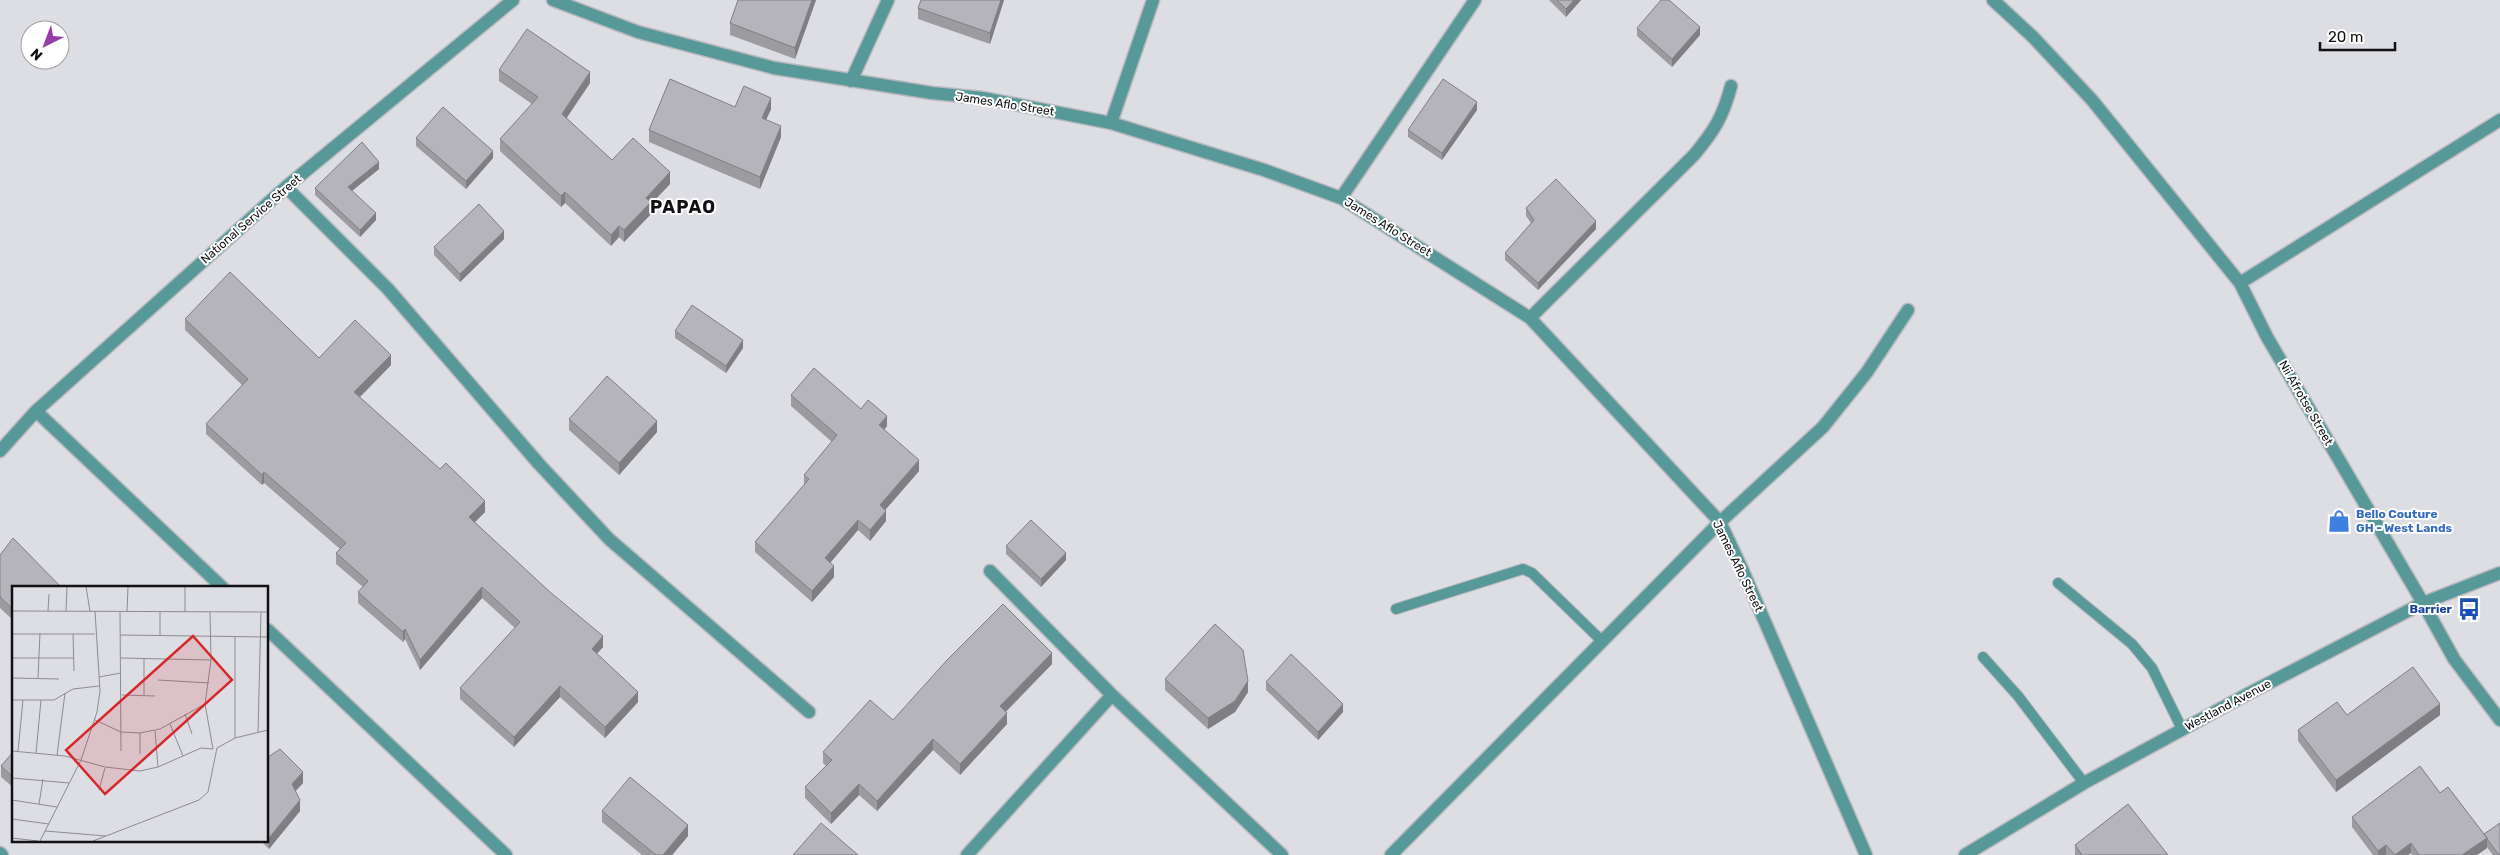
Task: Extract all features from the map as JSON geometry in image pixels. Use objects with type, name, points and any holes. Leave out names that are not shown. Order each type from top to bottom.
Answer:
[{"type":"street","name":"National Service Street","points":[[0,451],[36,411],[286,187],[513,0]]},
{"type":"street","name":"James Aflo Street","points":[[553,0],[638,32],[774,68],[932,93],[983,98],[1111,123],[1264,170],[1341,198],[1530,318],[1720,522],[1866,855]]},
{"type":"street","points":[[851,80],[888,0]]},
{"type":"street","points":[[1111,123],[1153,0]]},
{"type":"street","points":[[1341,198],[1475,0]]},
{"type":"street","name":"Nii Afrotse Street","points":[[1993,0],[2033,37],[2092,100],[2240,283],[2267,337],[2454,659],[2500,720]]},
{"type":"street","points":[[1530,318],[1694,155],[1716,129],[1726,107],[1731,86]]},
{"type":"street","points":[[2240,283],[2500,120]]},
{"type":"street","points":[[286,187],[388,288],[540,464],[609,539],[809,712]]},
{"type":"street","points":[[1391,855],[1720,522],[1823,427],[1867,372],[1908,310]]},
{"type":"street","points":[[36,411],[221,586]]},
{"type":"street","points":[[990,571],[1112,695],[1282,855]]},
{"type":"street","name":"Westland Avenue","points":[[1965,855],[2084,783],[2182,729],[2423,603],[2500,573]]},
{"type":"street","points":[[269,631],[506,855]]},
{"type":"street","points":[[967,855],[1112,695]]},
{"type":"lane","points":[[1396,609],[1523,569],[1532,573],[1603,642]]},
{"type":"lane","points":[[2058,583],[2132,644],[2152,668],[2182,729]]},
{"type":"lane","points":[[1983,657],[2018,696],[2084,783]]},
{"type":"building","points":[[738,0],[812,0],[795,48],[730,23]]},
{"type":"building","points":[[921,0],[1001,0],[990,33],[918,8]]},
{"type":"building","points":[[1557,0],[1574,0],[1566,9]]},
{"type":"building","points":[[1661,0],[1669,0],[1700,27],[1672,59],[1637,28]]},
{"type":"building","points":[[527,29],[590,72],[562,114],[612,160],[633,138],[670,172],[646,198],[651,202],[624,230],[619,226],[611,235],[565,192],[561,196],[500,139],[538,97],[499,70]]},
{"type":"building","points":[[670,79],[735,107],[744,86],[771,98],[762,118],[781,126],[760,177],[649,130]]},
{"type":"building","points":[[1443,79],[1477,102],[1442,153],[1408,130]]},
{"type":"building","points":[[443,107],[493,151],[466,181],[416,138]]},
{"type":"building","points":[[362,142],[379,162],[348,187],[376,213],[360,230],[315,188]]},
{"type":"building","points":[[1556,179],[1596,221],[1538,283],[1505,253],[1534,220],[1526,208]]},
{"type":"building","points":[[479,204],[504,231],[460,274],[434,247]]},
{"type":"building","points":[[230,272],[319,358],[355,320],[391,355],[354,392],[440,469],[446,463],[485,501],[469,517],[550,592],[603,636],[592,649],[638,692],[605,727],[560,686],[514,737],[460,688],[520,622],[482,587],[420,660],[405,629],[403,632],[358,592],[368,581],[336,553],[346,543],[264,472],[262,475],[206,424],[248,379],[185,319]]},
{"type":"building","points":[[692,305],[743,340],[726,366],[675,331]]},
{"type":"building","points":[[814,368],[861,409],[868,400],[887,416],[879,425],[919,460],[880,505],[886,511],[870,530],[858,520],[825,558],[834,566],[812,591],[755,542],[809,479],[804,475],[837,435],[791,395]]},
{"type":"building","points":[[607,376],[657,421],[619,463],[569,419]]},
{"type":"building","points":[[1031,520],[1066,553],[1041,579],[1006,546]]},
{"type":"building","points":[[13,538],[60,586],[12,586],[12,608],[0,597],[0,555]]},
{"type":"building","points":[[1003,604],[1052,653],[1000,706],[1007,713],[960,764],[933,739],[877,801],[859,784],[831,813],[805,787],[832,760],[823,752],[870,700],[893,720],[948,659]]},
{"type":"building","points":[[1215,624],[1243,650],[1248,681],[1235,701],[1208,718],[1165,679]]},
{"type":"building","points":[[1291,654],[1343,704],[1318,732],[1266,682]]},
{"type":"building","points":[[2413,667],[2440,704],[2336,780],[2298,730],[2337,702],[2347,715]]},
{"type":"building","points":[[280,749],[303,772],[292,784],[300,800],[269,838],[269,756]]},
{"type":"building","points":[[12,753],[12,776],[1,766]]},
{"type":"building","points":[[2420,766],[2440,793],[2448,787],[2487,838],[2462,855],[2419,855],[2411,843],[2395,855],[2386,845],[2378,851],[2352,817]]},
{"type":"building","points":[[630,777],[688,825],[663,855],[656,855],[602,811]]},
{"type":"building","points":[[2128,804],[2168,855],[2082,855],[2075,845]]},
{"type":"building","points":[[821,823],[858,855],[793,855]]},
{"type":"building","points":[[2500,823],[2500,855],[2499,855],[2484,834]]},
{"type":"place","name":"Bello Couture GH - West Lands","points":[[2339,521]]},
{"type":"place","name":"Barrier","points":[[2469,609]]},
{"type":"district","name":"PAPAO","points":[[683,207]]}]
